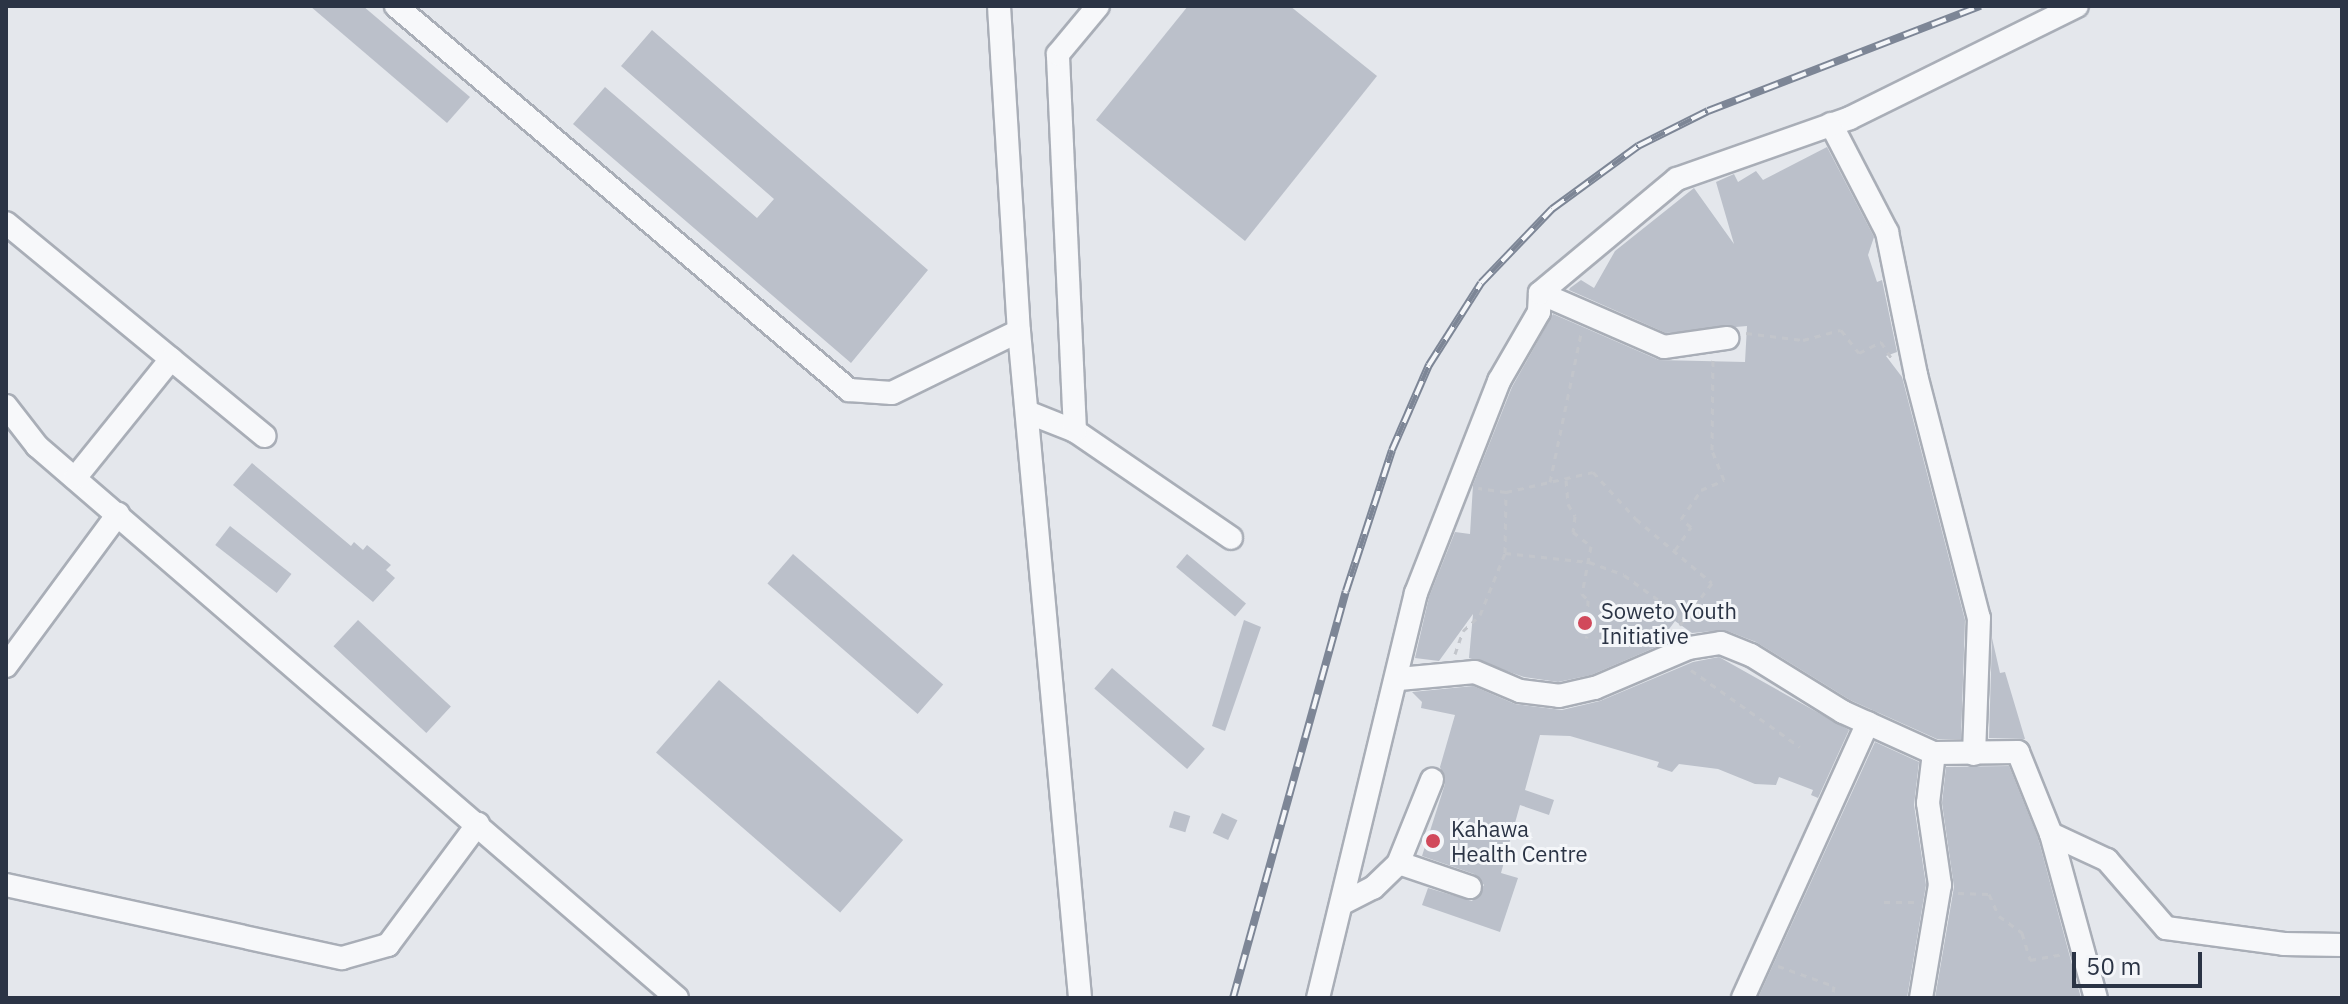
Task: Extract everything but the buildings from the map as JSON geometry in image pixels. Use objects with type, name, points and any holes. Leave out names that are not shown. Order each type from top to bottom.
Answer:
[{"type":"street","points":[[396,6],[849,390],[892,393],[1019,331]]},
{"type":"street","points":[[999,6],[1019,331],[1080,998]]},
{"type":"street","points":[[1075,431],[1058,54],[1098,6]]},
{"type":"street","points":[[1318,998],[1399,679],[1416,593],[1504,370],[1539,312],[1540,293],[1677,179],[1831,124],[2077,6]]},
{"type":"street","points":[[1831,124],[1887,232],[1912,353],[1979,618],[1974,754]]},
{"type":"street","points":[[6,223],[264,436]]},
{"type":"street","points":[[1540,293],[1664,347],[1723,338]]},
{"type":"street","points":[[75,478],[171,359]]},
{"type":"street","points":[[6,406],[37,446],[677,998]]},
{"type":"street","points":[[1027,412],[1075,431],[1231,538]]},
{"type":"street","points":[[6,666],[118,514]]},
{"type":"street","points":[[1399,679],[1475,672],[1520,691],[1559,696],[1595,688],[1680,652],[1730,644],[1793,679],[1810,695],[1934,753],[2018,752],[2051,834],[2096,998]]},
{"type":"street","points":[[1743,998],[1868,723]]},
{"type":"street","points":[[1921,998],[1938,897],[1928,803],[1934,753]]},
{"type":"street","points":[[1343,903],[1373,888],[1399,863],[1432,780]]},
{"type":"street","points":[[6,885],[342,958],[388,945],[478,824]]},
{"type":"street","points":[[2051,834],[2107,860],[2166,928],[2284,944],[2342,945]]},
{"type":"street","points":[[1399,863],[1470,887]]},
{"type":"path","points":[[1550,482],[1587,313]]},
{"type":"path","points":[[1675,550],[1691,527],[1681,519],[1701,490],[1724,480],[1712,450],[1710,372],[1723,338],[1747,332],[1803,340],[1841,330],[1859,353],[1881,342],[1890,359],[1912,353]]},
{"type":"path","points":[[1459,485],[1506,492],[1593,472],[1636,519],[1712,583],[1680,625]]},
{"type":"path","points":[[1566,479],[1568,504],[1575,516],[1573,532],[1591,546],[1582,594],[1588,600],[1587,638]]},
{"type":"path","points":[[1449,672],[1463,631],[1480,615],[1505,553],[1506,492]]},
{"type":"path","points":[[1505,553],[1589,562],[1624,575],[1679,615],[1680,652],[1800,747]]},
{"type":"path","points":[[1884,902],[1989,894],[1999,916],[2022,933],[2030,960],[2084,950]]},
{"type":"path","points":[[1760,958],[1834,986],[1832,998]]},
{"type":"railway","points":[[1233,998],[1346,591],[1392,450],[1429,365],[1481,283],[1552,209],[1638,146],[1708,111],[1980,6]]},
{"type":"place","name":"Soweto Youth Initiative","points":[[1585,623]]},
{"type":"place","name":"Kahawa Health Centre","points":[[1433,841]]}]
